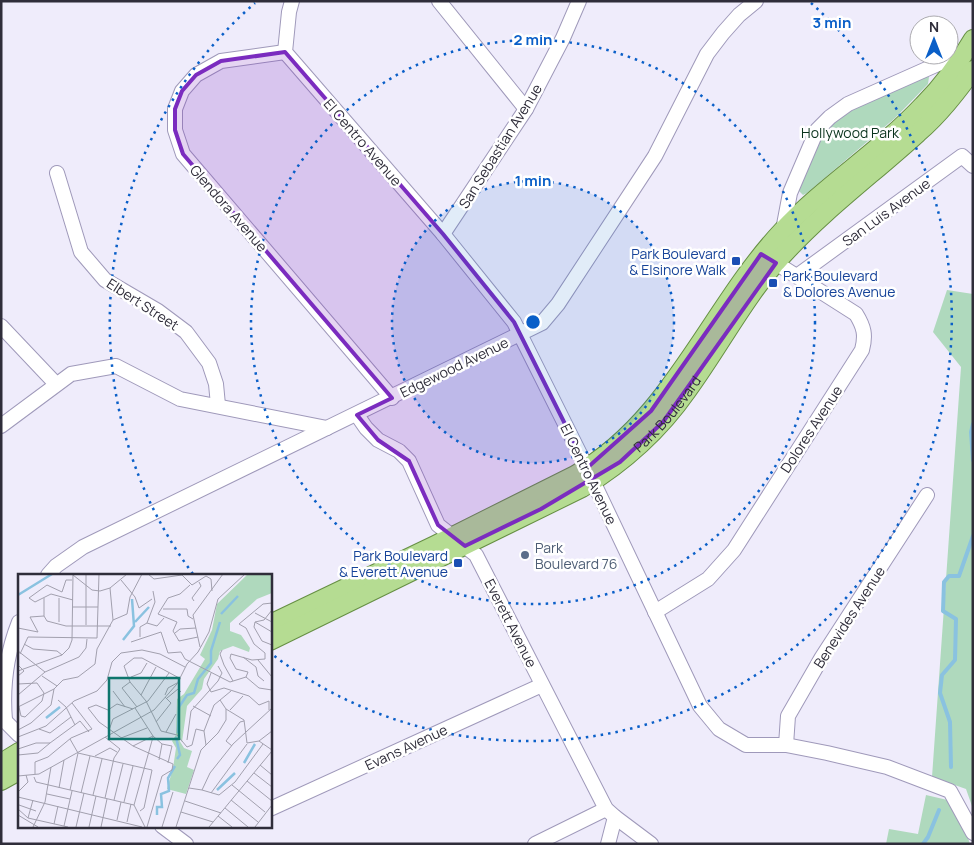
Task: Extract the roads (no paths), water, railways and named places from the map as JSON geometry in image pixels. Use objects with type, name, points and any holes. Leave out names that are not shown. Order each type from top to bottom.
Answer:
[{"type":"main road","name":"Park Boulevard","points":[[768,258],[817,220],[920,133],[941,110],[967,65],[973,39]]},
{"type":"main road","name":"Park Boulevard","points":[[271,624],[458,541],[541,509],[590,474],[620,462],[663,422],[687,392],[749,297],[783,230],[967,65]]},
{"type":"main road","name":"Park Boulevard","points":[[271,640],[458,541]]},
{"type":"main road","points":[[1,763],[18,753]]},
{"type":"main road","points":[[1,781],[18,772]]},
{"type":"street","points":[[285,52],[292,1]]},
{"type":"street","points":[[439,1],[526,108]]},
{"type":"street","name":"San Sebastian Avenue","points":[[443,234],[526,108],[564,38],[579,1]]},
{"type":"street","name":"Edgewood Avenue","points":[[49,574],[56,566],[83,547],[392,398],[542,323],[558,304],[655,156],[692,80],[707,54],[734,21],[756,1]]},
{"type":"street","name":"El Centro Avenue","points":[[285,52],[443,234],[514,322],[590,474],[700,706],[719,729],[746,745],[786,745],[887,767],[950,791],[973,833]]},
{"type":"street","name":"Glendora Avenue","points":[[285,52],[221,61],[196,74],[182,91],[176,109],[175,130],[183,154],[392,398]]},
{"type":"street","points":[[783,230],[790,193],[817,130],[830,117],[848,104],[947,60],[967,65]]},
{"type":"street","name":"San Luis Avenue","points":[[797,276],[962,156],[973,166]]},
{"type":"street","name":"Elbert Street","points":[[57,173],[81,252],[105,280],[158,311],[186,332],[209,363],[216,384],[218,405]]},
{"type":"street","name":"Dolores Avenue","points":[[655,612],[708,579],[734,550],[862,350],[865,339],[864,327],[856,314],[768,258]]},
{"type":"street","points":[[1,326],[56,384]]},
{"type":"street","points":[[1,426],[71,374],[116,366],[180,399],[327,428]]},
{"type":"street","name":"Everett Avenue","points":[[357,415],[378,440],[399,451],[409,462],[438,525],[476,555],[610,813],[652,844]]},
{"type":"street","name":"Benevides Avenue","points":[[786,745],[788,716],[822,657],[927,496]]},
{"type":"street","points":[[18,624],[11,642],[5,670],[3,718],[18,734]]},
{"type":"street","name":"Evans Avenue","points":[[271,809],[542,685]]},
{"type":"street","points":[[535,844],[610,813],[608,844]]},
{"type":"street","points":[[164,828],[186,844]]},
{"type":"waterway","points":[[973,424],[971,432],[973,460]]},
{"type":"waterway","points":[[951,767],[950,722],[940,693],[942,675],[955,660],[956,619],[943,611],[944,582],[949,576],[959,576],[973,536]]},
{"type":"waterway","points":[[923,844],[928,837],[939,810]]},
{"type":"place","name":"Park Boulevard & Elsinore Walk","points":[[736,261]]},
{"type":"place","name":"Park Boulevard & Dolores Avenue","points":[[773,283]]},
{"type":"place","name":"Park Boulevard 76","points":[[525,555]]},
{"type":"place","name":"Park Boulevard & Everett Avenue","points":[[458,563]]},
{"type":"park label","name":"Hollywood Park","points":[[850,132]]}]
